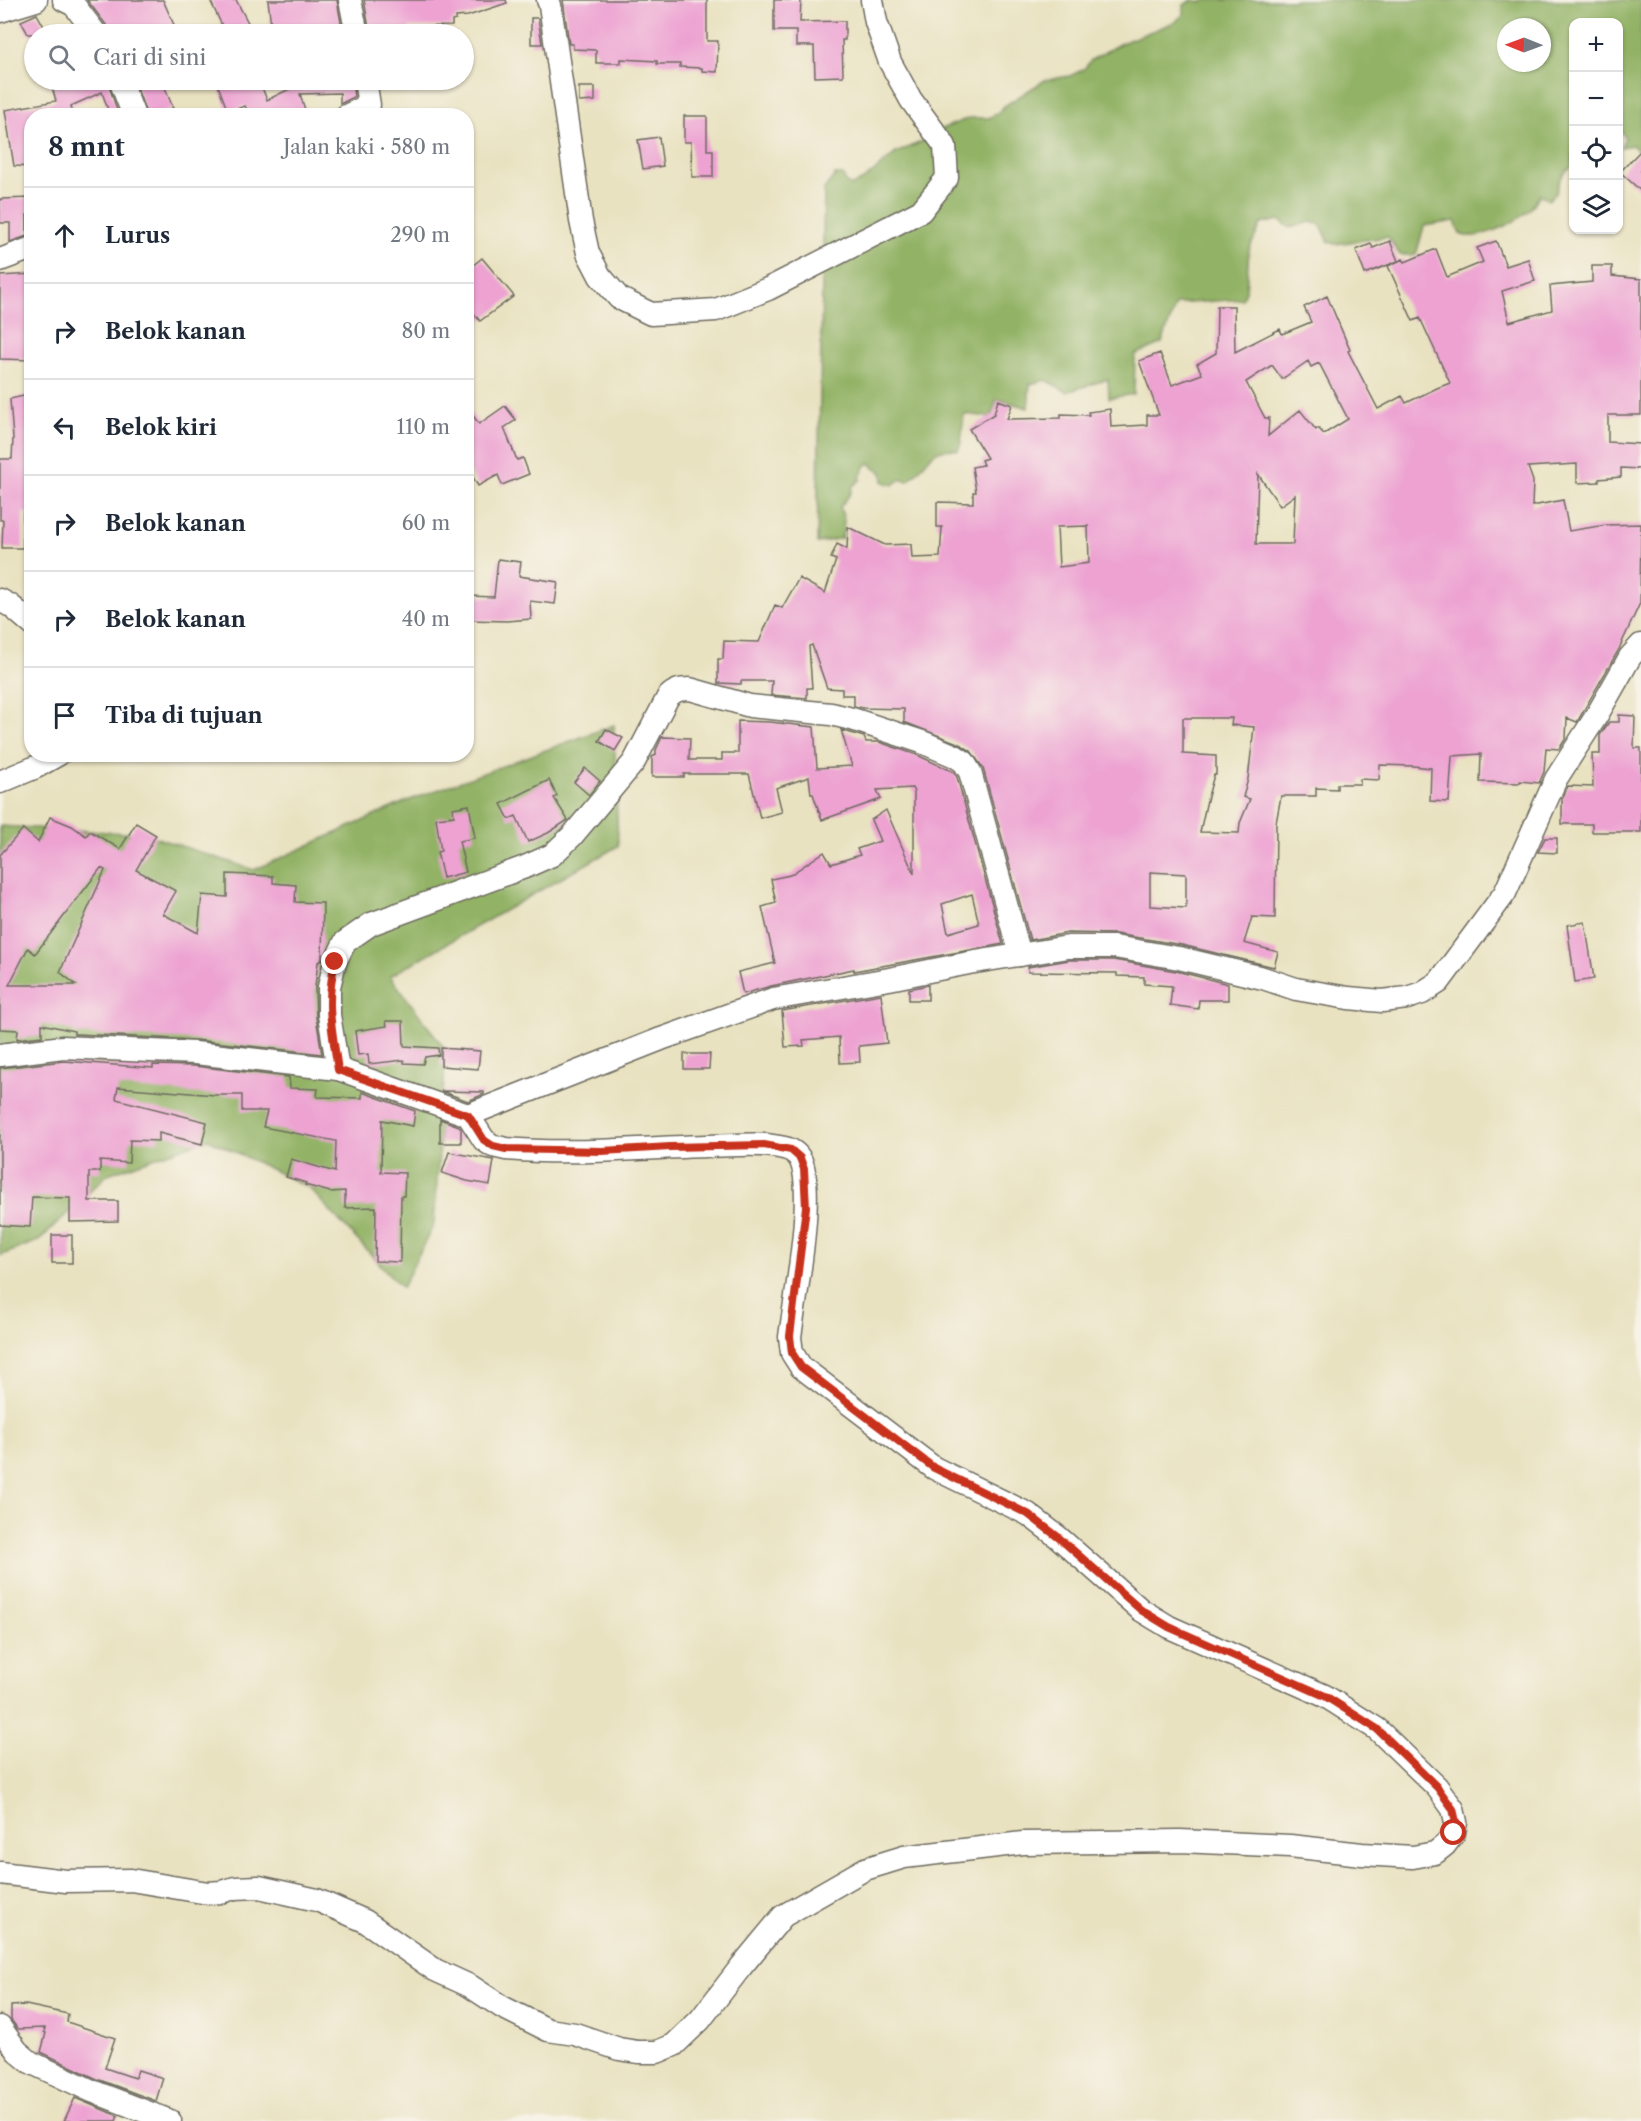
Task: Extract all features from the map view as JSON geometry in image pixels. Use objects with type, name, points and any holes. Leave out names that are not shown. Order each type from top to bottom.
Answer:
[{"type":"street","points":[[0,11],[36,0]]},
{"type":"street","points":[[64,0],[74,5],[88,24]]},
{"type":"street","points":[[350,0],[355,24]]},
{"type":"street","points":[[548,0],[581,221],[588,253],[600,276],[619,298],[651,314],[716,310],[768,289],[921,211],[947,178],[945,146],[911,99],[890,62],[876,21],[872,0]]},
{"type":"street","points":[[124,90],[131,108]]},
{"type":"street","points":[[363,108],[369,105],[367,90]]},
{"type":"street","points":[[0,260],[24,251]]},
{"type":"street","points":[[0,600],[24,617]]},
{"type":"street","points":[[468,1115],[773,999],[1068,947],[1114,947],[1179,958],[1263,978],[1296,989],[1348,998],[1382,1001],[1407,998],[1422,993],[1438,982],[1505,893],[1556,779],[1597,715],[1630,657],[1641,645]]},
{"type":"street","points":[[338,1070],[329,1015],[329,987],[335,962],[345,942],[371,924],[552,855],[572,836],[634,762],[669,698],[681,689],[690,689],[750,706],[831,714],[852,719],[922,742],[960,758],[970,772],[1020,955]]},
{"type":"street","points":[[0,782],[45,762]]},
{"type":"street","points":[[0,1055],[63,1047],[195,1053],[338,1070],[468,1115],[484,1140],[493,1146],[506,1149],[602,1151],[764,1145],[791,1150],[800,1158],[804,1169],[806,1207],[790,1336],[792,1353],[801,1367],[934,1468],[1028,1514],[1058,1537],[1141,1610],[1169,1627],[1325,1696],[1377,1729],[1437,1787],[1453,1809],[1456,1822],[1454,1833],[1445,1845],[1435,1853],[1413,1857],[1290,1846],[1180,1841],[1023,1843],[904,1857],[865,1869],[783,1917],[700,2020],[674,2045],[657,2052],[619,2049],[575,2034],[548,2030],[502,2007],[470,1986],[435,1970],[365,1921],[317,1900],[259,1887],[235,1888],[208,1893],[131,1880],[66,1881],[0,1873]]},
{"type":"street","points":[[0,2027],[30,2061],[92,2091],[170,2121]]},
{"type":"green space","points":[[1192,0],[1201,2],[1207,0],[1641,0],[1641,153],[1632,145],[1623,147],[1625,137],[1623,134],[1623,18],[1569,18],[1569,168],[1560,181],[1556,193],[1548,200],[1540,194],[1523,215],[1486,234],[1467,236],[1460,234],[1455,221],[1424,226],[1416,255],[1400,255],[1388,237],[1335,244],[1329,242],[1321,225],[1310,222],[1290,228],[1279,220],[1261,224],[1249,250],[1246,291],[1242,299],[1176,304],[1162,343],[1135,355],[1134,394],[1109,398],[1108,379],[1067,392],[1046,380],[1030,384],[1028,408],[997,399],[991,417],[964,414],[961,443],[958,450],[947,449],[933,454],[907,481],[902,479],[893,485],[883,482],[882,472],[870,463],[866,465],[861,479],[852,487],[851,493],[840,507],[844,520],[842,538],[817,543],[824,189],[835,175],[843,175],[846,183],[852,186],[865,179],[896,153],[928,139],[944,128],[969,118],[988,118],[997,114],[1004,106],[1045,80],[1070,76],[1084,69],[1091,60],[1119,44],[1175,22],[1184,14],[1184,5]]},
{"type":"green space","points":[[614,725],[618,846],[390,976],[446,1050],[434,1224],[402,1288],[308,1187],[208,1139],[108,1174],[40,1240],[0,1256],[0,826],[145,834],[254,870],[407,801]]},
{"type":"building","points":[[87,0],[163,0],[174,24],[105,24]]},
{"type":"building","points":[[210,0],[236,0],[249,24],[221,24]]},
{"type":"building","points":[[268,0],[337,0],[341,24],[271,24]]},
{"type":"building","points":[[364,0],[506,0],[507,3],[468,16],[456,17],[452,24],[368,24]]},
{"type":"building","points":[[563,0],[707,0],[707,41],[718,41],[717,72],[702,71],[702,68],[680,67],[680,64],[657,64],[657,61],[621,59],[621,63],[596,63],[596,50],[573,49],[573,44],[569,44]]},
{"type":"building","points":[[774,0],[801,0],[800,22],[845,21],[845,40],[842,40],[843,76],[815,77],[814,46],[796,46],[796,31],[774,31]]},
{"type":"building","points":[[37,14],[42,24],[24,24],[24,27],[21,21]]},
{"type":"building","points":[[531,18],[538,18],[542,44],[531,44]]},
{"type":"building","points":[[579,87],[595,87],[595,101],[579,102]]},
{"type":"building","points":[[53,90],[110,90],[116,108],[107,108],[102,92],[71,106],[71,108],[24,108],[24,167],[14,166],[5,110],[56,101]]},
{"type":"building","points":[[138,90],[166,90],[173,108],[144,108]]},
{"type":"building","points":[[220,90],[263,90],[267,100],[288,90],[353,90],[354,97],[340,104],[340,93],[300,94],[304,108],[246,108],[245,106],[226,108]]},
{"type":"building","points":[[684,116],[707,116],[707,150],[713,150],[713,177],[692,177],[691,142],[684,142]]},
{"type":"building","points":[[659,137],[663,166],[643,169],[638,140]]},
{"type":"building","points":[[1641,150],[1641,191],[1623,175],[1623,169]]},
{"type":"building","points":[[24,198],[24,237],[10,242],[10,223],[0,223],[0,199]]},
{"type":"building","points":[[1390,241],[1398,261],[1365,274],[1356,250],[1371,244],[1373,248]]},
{"type":"building","points":[[1496,241],[1506,266],[1528,259],[1535,281],[1502,291],[1509,322],[1552,310],[1550,286],[1592,282],[1592,266],[1612,266],[1612,276],[1641,279],[1641,415],[1608,415],[1608,442],[1641,444],[1641,469],[1621,468],[1621,477],[1599,479],[1599,482],[1577,483],[1577,464],[1528,467],[1533,481],[1532,506],[1563,500],[1569,531],[1606,525],[1641,524],[1640,603],[1619,649],[1577,722],[1567,718],[1566,738],[1559,749],[1546,748],[1544,772],[1539,783],[1480,782],[1481,754],[1452,756],[1449,802],[1430,801],[1431,768],[1413,766],[1380,765],[1379,780],[1360,779],[1360,784],[1337,784],[1337,789],[1316,788],[1316,796],[1281,796],[1276,823],[1275,918],[1252,917],[1244,943],[1278,952],[1274,967],[1182,945],[1116,934],[1068,933],[1030,940],[983,768],[971,751],[960,744],[904,722],[904,709],[854,706],[854,695],[842,695],[842,689],[827,688],[812,645],[809,646],[812,688],[807,688],[807,698],[771,695],[772,681],[741,681],[741,684],[718,683],[718,659],[723,659],[724,641],[759,642],[775,605],[782,608],[799,578],[825,593],[836,560],[831,558],[837,544],[847,549],[848,527],[885,545],[911,544],[912,558],[940,557],[942,527],[937,527],[937,502],[973,503],[973,492],[976,492],[972,467],[983,465],[981,460],[987,458],[969,429],[994,414],[998,400],[1012,405],[1007,419],[1061,418],[1061,414],[1089,415],[1088,412],[1110,409],[1111,427],[1147,425],[1147,415],[1159,415],[1139,361],[1160,353],[1172,385],[1202,374],[1197,364],[1216,353],[1217,306],[1234,306],[1235,352],[1280,329],[1282,334],[1311,322],[1304,307],[1327,296],[1350,350],[1348,351],[1378,409],[1402,396],[1406,403],[1450,383],[1420,318],[1413,321],[1388,266],[1403,259],[1405,262],[1436,249],[1447,277],[1483,262],[1477,248]],"holes":[[[1308,361],[1311,367],[1319,363],[1348,419],[1324,434],[1318,428],[1316,430],[1300,410],[1268,436],[1269,418],[1265,418],[1246,382],[1272,365],[1282,379]],[[1258,474],[1280,506],[1295,495],[1293,544],[1256,544]],[[1088,526],[1089,563],[1059,567],[1057,527]],[[1183,718],[1232,718],[1231,725],[1254,727],[1248,779],[1243,797],[1250,799],[1240,823],[1239,833],[1200,832],[1214,775],[1216,775],[1216,756],[1183,754]],[[1150,872],[1186,874],[1186,908],[1150,906]]]},
{"type":"building","points":[[482,258],[514,296],[480,321],[474,314],[474,264]]},
{"type":"building","points":[[24,274],[24,360],[0,359],[0,276]]},
{"type":"building","points":[[24,396],[23,548],[2,548],[0,459],[12,459],[10,399]]},
{"type":"building","points":[[505,406],[516,420],[504,428],[517,460],[523,458],[529,474],[502,485],[498,475],[478,486],[474,479],[474,417],[479,424]]},
{"type":"building","points":[[498,559],[521,562],[519,576],[558,582],[555,604],[530,601],[531,619],[474,620],[474,596],[494,597]]},
{"type":"building","points":[[1619,715],[1635,716],[1634,748],[1641,748],[1641,832],[1592,832],[1592,824],[1562,824],[1562,799],[1568,786],[1593,787],[1592,754],[1600,754],[1600,735],[1609,722],[1619,722]]},
{"type":"building","points":[[738,721],[770,722],[814,727],[817,768],[852,766],[841,730],[864,737],[866,742],[879,742],[917,755],[954,772],[1003,944],[854,971],[854,969],[743,994],[738,972],[775,963],[762,907],[776,903],[771,879],[790,875],[824,852],[831,864],[860,855],[857,849],[880,841],[871,820],[886,810],[914,874],[914,792],[912,788],[877,790],[881,799],[822,820],[813,794],[811,794],[809,777],[776,788],[782,812],[760,818],[749,774],[684,774],[684,777],[652,777],[652,757],[656,755],[662,737],[690,738],[689,760],[722,760],[722,753],[738,753]],"holes":[[[972,894],[979,924],[948,933],[942,904]]]},
{"type":"building","points":[[606,729],[623,738],[615,751],[599,741]]},
{"type":"building","points":[[585,768],[600,781],[589,795],[574,782]]},
{"type":"building","points":[[549,780],[557,796],[554,798],[568,820],[528,842],[516,816],[509,819],[501,804]]},
{"type":"building","points":[[469,805],[475,838],[459,841],[466,872],[443,878],[437,852],[441,851],[436,818],[454,816],[453,808]]},
{"type":"building","points":[[50,817],[72,826],[86,836],[90,831],[120,849],[136,823],[156,835],[136,870],[176,891],[163,914],[198,933],[202,895],[227,897],[227,874],[273,876],[273,883],[296,885],[295,902],[323,903],[322,960],[318,962],[315,987],[316,1017],[322,1054],[196,1040],[74,1034],[74,1031],[42,1024],[42,1036],[17,1039],[18,1030],[0,1029],[0,855],[23,829],[38,842]],"holes":[[[101,868],[105,870],[60,972],[76,985],[9,985],[28,948],[35,954]]]},
{"type":"building","points":[[1545,838],[1557,838],[1557,853],[1538,852]]},
{"type":"building","points":[[1585,922],[1594,979],[1575,982],[1567,925]]},
{"type":"building","points":[[1069,960],[1113,960],[1176,971],[1228,984],[1228,1000],[1199,1000],[1198,1009],[1170,1005],[1172,986],[1144,984],[1144,977],[1117,976],[1117,973],[1028,972],[1028,967]]},
{"type":"building","points":[[928,985],[928,1000],[909,1000],[909,989]]},
{"type":"building","points":[[881,994],[887,1043],[859,1046],[860,1062],[840,1063],[839,1037],[803,1040],[804,1046],[785,1047],[782,1011]]},
{"type":"building","points":[[386,1021],[403,1021],[404,1046],[438,1048],[439,1055],[425,1057],[423,1064],[404,1063],[404,1060],[369,1064],[368,1054],[358,1055],[355,1031],[387,1026]]},
{"type":"building","points":[[441,1048],[480,1051],[478,1069],[441,1066]]},
{"type":"building","points":[[684,1054],[710,1054],[709,1069],[684,1069]]},
{"type":"building","points":[[64,1061],[153,1068],[153,1065],[194,1066],[289,1077],[290,1088],[318,1089],[317,1097],[362,1098],[362,1092],[415,1111],[413,1126],[382,1120],[381,1172],[405,1173],[404,1196],[401,1196],[400,1262],[375,1261],[376,1207],[345,1208],[345,1191],[330,1192],[286,1177],[291,1159],[335,1172],[336,1141],[263,1127],[267,1111],[242,1111],[242,1095],[118,1087],[116,1099],[207,1122],[202,1144],[159,1133],[159,1141],[130,1140],[129,1163],[100,1161],[100,1172],[89,1172],[89,1201],[118,1201],[118,1221],[70,1222],[70,1198],[32,1197],[30,1227],[0,1225],[0,1068]]},
{"type":"building","points":[[441,1091],[484,1092],[484,1094],[468,1101]]},
{"type":"building","points":[[440,1119],[459,1126],[461,1143],[440,1143]]},
{"type":"building","points":[[449,1152],[494,1160],[490,1185],[442,1173]]},
{"type":"building","points":[[52,1235],[72,1235],[72,1263],[52,1263]]},
{"type":"building","points":[[26,2005],[68,2014],[67,2022],[115,2038],[105,2068],[135,2078],[138,2070],[163,2078],[156,2101],[97,2079],[41,2052],[46,2033],[45,2028],[18,2029],[11,2020],[11,2006]]},
{"type":"building","points":[[75,2098],[118,2116],[116,2121],[64,2121]]},
{"type":"route","points":[[335,962],[329,987],[329,1015],[338,1070],[468,1115],[484,1140],[493,1146],[523,1150],[602,1151],[764,1145],[791,1150],[800,1158],[804,1169],[806,1207],[790,1336],[792,1353],[801,1367],[934,1468],[1028,1514],[1058,1537],[1141,1610],[1169,1627],[1325,1696],[1377,1729],[1437,1787],[1453,1809],[1456,1822],[1454,1833]]}]
